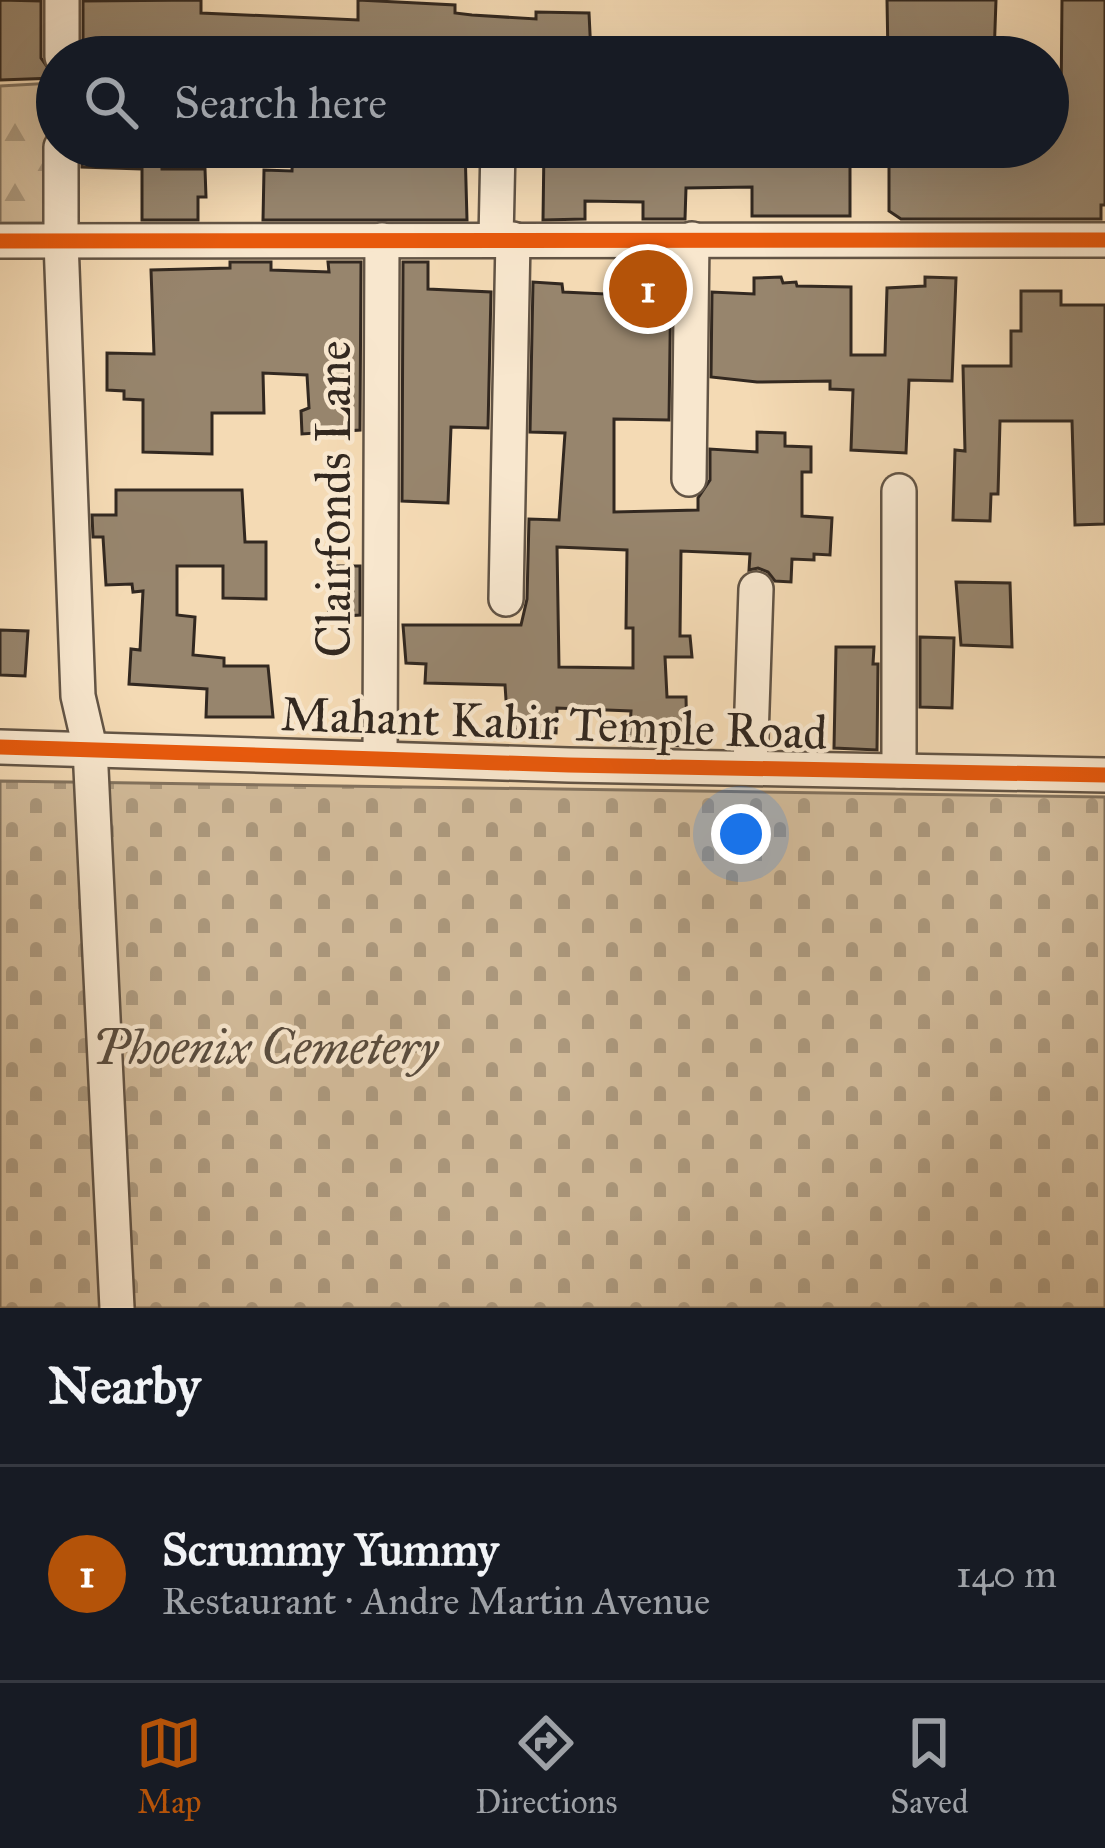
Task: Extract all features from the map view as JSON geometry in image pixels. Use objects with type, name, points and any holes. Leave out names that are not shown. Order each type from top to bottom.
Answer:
[{"type":"street","points":[[62,0],[62,36]]},
{"type":"street","points":[[62,168],[78,696],[90,748],[117,1308]]},
{"type":"street","points":[[500,168],[505,239],[506,599]]},
{"type":"street","points":[[689,479],[692,239]]},
{"type":"street","name":"Clairfonds Lane","points":[[380,758],[382,240]]},
{"type":"street","points":[[0,241],[1105,240]]},
{"type":"street","points":[[899,491],[899,771]]},
{"type":"street","points":[[750,768],[756,590]]},
{"type":"street","name":"Mahant Kabir Temple Road","points":[[0,747],[1105,775]]},
{"type":"green space","points":[[36,84],[36,168],[52,168],[52,223],[0,223],[0,86]]},
{"type":"green space","name":"Phoenix Cemetery","points":[[0,781],[1105,797],[1105,1308],[0,1308]]},
{"type":"building","points":[[0,0],[41,1],[36,79],[0,80]]},
{"type":"building","points":[[201,0],[201,13],[358,20],[358,0],[455,5],[455,13],[536,19],[536,12],[589,13],[590,36],[83,36],[83,1]]},
{"type":"building","points":[[887,0],[996,0],[995,36],[888,36]]},
{"type":"building","points":[[1062,0],[1105,0],[1105,205],[1101,205],[1101,219],[901,219],[889,211],[889,168],[1069,168],[1069,36],[1062,36]]},
{"type":"building","points":[[112,168],[205,169],[206,197],[198,197],[198,220],[142,220],[142,169]]},
{"type":"building","points":[[466,168],[467,220],[263,220],[264,170]]},
{"type":"building","points":[[544,168],[850,168],[850,216],[752,216],[752,187],[686,188],[685,219],[643,219],[643,202],[585,201],[585,219],[543,220]]},
{"type":"building","points":[[230,262],[271,262],[271,270],[329,272],[328,262],[361,262],[360,430],[302,434],[301,411],[309,408],[307,375],[263,373],[264,413],[212,413],[212,454],[143,452],[143,400],[124,399],[124,391],[107,390],[107,353],[154,354],[151,270],[230,268]]},
{"type":"building","points":[[403,262],[428,262],[428,289],[491,292],[488,428],[451,427],[448,503],[402,501]]},
{"type":"building","points":[[628,269],[671,271],[669,420],[614,419],[614,512],[698,510],[698,498],[710,480],[710,449],[757,452],[757,432],[785,433],[785,446],[811,447],[811,472],[802,472],[802,516],[832,518],[830,555],[792,559],[791,582],[775,581],[758,568],[749,570],[750,554],[681,551],[680,636],[690,636],[692,657],[665,657],[667,697],[686,697],[687,746],[629,745],[631,711],[557,708],[556,733],[508,729],[505,685],[425,683],[426,664],[406,663],[403,625],[521,625],[527,599],[529,519],[559,520],[565,433],[530,432],[533,282],[562,284],[563,292],[627,295]],"holes":[[[557,547],[627,550],[626,628],[633,628],[633,668],[559,667]]]},
{"type":"building","points":[[781,277],[783,283],[796,282],[797,286],[851,287],[851,355],[885,355],[887,288],[925,286],[925,277],[956,278],[952,381],[909,380],[906,453],[851,450],[853,390],[830,389],[830,381],[711,377],[712,292],[754,294],[754,278]]},
{"type":"building","points":[[1021,291],[1061,291],[1061,305],[1105,305],[1105,524],[1075,525],[1072,421],[1000,421],[998,494],[991,494],[990,521],[953,520],[955,450],[965,451],[963,366],[1011,366],[1011,331],[1021,331]]},
{"type":"building","points":[[116,490],[242,490],[245,542],[266,542],[266,599],[223,598],[223,566],[177,566],[177,615],[195,617],[193,655],[224,658],[224,666],[268,666],[273,717],[206,717],[207,689],[129,684],[131,649],[140,650],[143,591],[133,592],[132,584],[106,585],[103,537],[93,537],[92,515],[116,515]]},
{"type":"building","points":[[329,566],[360,566],[360,615],[329,617]]},
{"type":"building","points":[[956,582],[1010,583],[1012,647],[961,645]]},
{"type":"building","points":[[0,630],[28,631],[25,676],[0,675]]},
{"type":"building","points":[[920,637],[954,638],[952,708],[920,707]]},
{"type":"building","points":[[836,647],[874,647],[877,750],[834,748]]},
{"type":"cycle path","points":[[0,241],[1105,240]]},
{"type":"cycle path","points":[[0,747],[1105,775]]},
{"type":"place","name":"Scrummy Yummy","points":[[648,289]]}]
